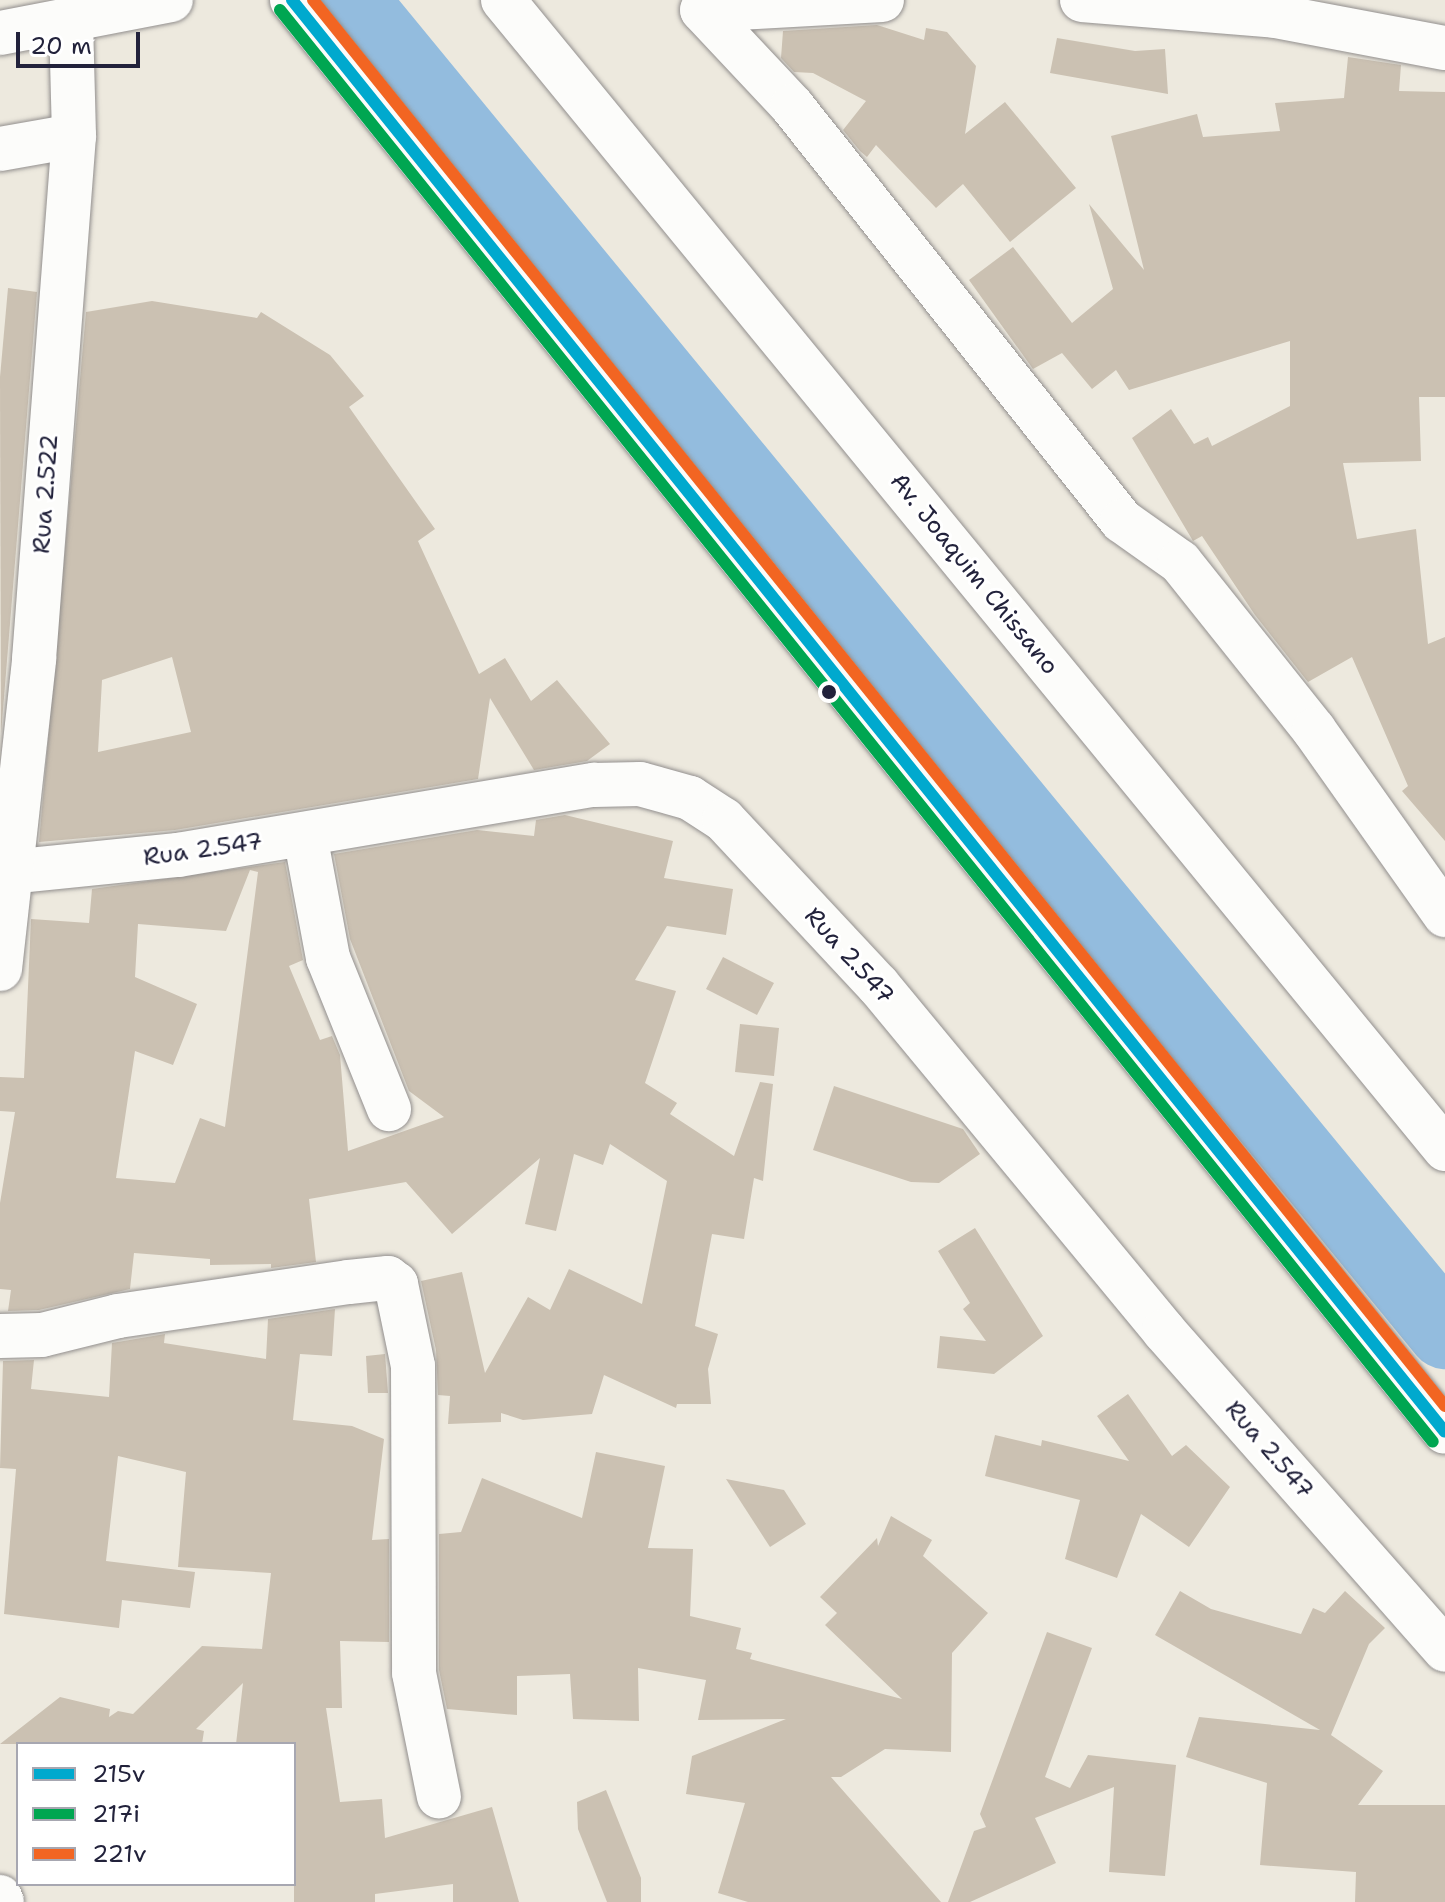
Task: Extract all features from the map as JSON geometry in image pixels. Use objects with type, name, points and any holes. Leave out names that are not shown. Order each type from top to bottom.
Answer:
[{"type":"street","points":[[0,33],[171,0]]},
{"type":"street","points":[[292,0],[1445,1432]]},
{"type":"street","name":"Av. Joaquim Chissano","points":[[503,0],[1445,1149]]},
{"type":"street","points":[[882,0],[702,10],[792,106],[1122,521],[1180,562],[1314,730],[1443,908]]},
{"type":"street","points":[[1082,0],[1275,16],[1445,48]]},
{"type":"street","name":"Rua 2.522","points":[[0,969],[34,659],[74,136],[73,18]]},
{"type":"street","points":[[0,149],[74,136]]},
{"type":"street","name":"Rua 2.547","points":[[10,872],[178,855],[594,785],[640,784],[690,798],[724,820],[878,985],[1164,1331],[1445,1650]]},
{"type":"street","points":[[305,835],[328,958],[389,1109]]},
{"type":"street","points":[[0,1336],[42,1335],[118,1316],[349,1282],[388,1278],[396,1284],[413,1366],[414,1673],[439,1797]]},
{"type":"building","points":[[877,25],[924,40],[926,28],[947,32],[976,66],[965,134],[1005,102],[1076,188],[1010,242],[963,184],[936,208],[876,145],[867,157],[843,130],[866,101],[813,73],[794,72],[781,58],[783,31]]},
{"type":"building","points":[[1057,38],[1135,51],[1165,49],[1168,94],[1050,73]]},
{"type":"building","points":[[1348,57],[1401,65],[1399,91],[1445,92],[1445,397],[1419,397],[1421,461],[1343,463],[1357,539],[1416,529],[1428,644],[1445,637],[1445,841],[1402,791],[1408,786],[1352,657],[1308,682],[1255,615],[1202,536],[1193,541],[1132,438],[1171,409],[1194,444],[1208,437],[1212,446],[1290,406],[1290,341],[1129,390],[1116,370],[1092,389],[1062,353],[1033,369],[969,280],[1013,247],[1072,323],[1113,289],[1089,204],[1144,270],[1111,136],[1197,114],[1203,137],[1280,131],[1275,103],[1344,98]]},
{"type":"building","points":[[8,288],[37,292],[1,734],[0,377]]},
{"type":"building","points":[[152,301],[257,318],[261,312],[330,355],[364,396],[349,407],[435,529],[418,541],[479,674],[505,658],[531,701],[557,680],[610,744],[587,761],[534,770],[490,698],[478,779],[175,830],[39,842],[86,312]],"holes":[[[172,657],[191,732],[98,752],[102,680]]]},
{"type":"building","points":[[565,815],[673,841],[664,878],[733,889],[726,935],[667,926],[635,980],[676,991],[645,1083],[677,1103],[670,1114],[734,1156],[760,1082],[773,1084],[763,1181],[754,1178],[744,1239],[712,1234],[695,1326],[718,1334],[708,1369],[711,1404],[677,1404],[676,1408],[604,1375],[592,1414],[523,1420],[501,1413],[501,1422],[448,1424],[450,1396],[438,1395],[436,1350],[421,1281],[462,1272],[485,1373],[528,1297],[550,1310],[569,1269],[642,1304],[667,1181],[610,1144],[603,1165],[574,1154],[556,1231],[525,1224],[540,1158],[452,1234],[406,1182],[309,1199],[316,1262],[271,1268],[271,1264],[210,1265],[210,1259],[134,1253],[130,1289],[39,1310],[8,1311],[11,1290],[0,1289],[0,1203],[15,1112],[0,1111],[0,1077],[24,1078],[31,919],[89,923],[92,889],[285,862],[303,960],[289,966],[320,1040],[332,1036],[340,1055],[348,1151],[444,1117],[409,1091],[350,939],[334,854],[477,830],[534,836],[536,820]],"holes":[[[250,870],[258,872],[225,1127],[200,1118],[175,1183],[116,1178],[135,1051],[173,1065],[197,1004],[135,977],[138,924],[226,931]]]},
{"type":"building","points":[[723,957],[774,983],[757,1015],[706,989]]},
{"type":"building","points":[[740,1024],[779,1028],[774,1076],[735,1072]]},
{"type":"building","points":[[834,1086],[963,1129],[980,1154],[939,1183],[911,1182],[813,1150]]},
{"type":"building","points":[[975,1228],[1043,1336],[994,1374],[937,1368],[940,1336],[986,1341],[963,1309],[970,1303],[938,1251]]},
{"type":"building","points":[[335,1309],[332,1356],[300,1354],[293,1420],[352,1426],[384,1439],[372,1540],[389,1539],[389,1642],[340,1641],[342,1708],[326,1708],[340,1802],[382,1799],[385,1838],[492,1807],[519,1902],[453,1902],[453,1884],[375,1894],[375,1902],[294,1902],[296,1742],[236,1742],[243,1683],[196,1729],[204,1731],[202,1742],[0,1744],[60,1697],[110,1709],[109,1717],[118,1711],[133,1714],[202,1646],[262,1649],[271,1573],[178,1567],[186,1472],[118,1456],[106,1561],[195,1572],[190,1608],[122,1600],[119,1628],[4,1614],[16,1469],[0,1468],[3,1361],[34,1360],[31,1389],[109,1397],[112,1343],[165,1334],[164,1343],[266,1359],[268,1319]]},
{"type":"building","points":[[385,1354],[388,1393],[368,1393],[366,1356]]},
{"type":"building","points":[[1128,1394],[1172,1456],[1186,1445],[1230,1487],[1189,1547],[1141,1514],[1117,1578],[1065,1559],[1080,1500],[985,1476],[995,1435],[1041,1446],[1042,1440],[1129,1461],[1097,1416]]},
{"type":"building","points":[[596,1452],[665,1466],[648,1548],[693,1549],[690,1616],[741,1628],[736,1649],[752,1653],[750,1659],[902,1699],[825,1625],[837,1613],[820,1597],[877,1538],[878,1546],[891,1516],[932,1540],[923,1556],[988,1613],[952,1653],[951,1752],[885,1749],[841,1777],[831,1777],[941,1902],[748,1902],[718,1893],[745,1803],[686,1794],[692,1756],[786,1719],[698,1720],[706,1680],[638,1668],[639,1721],[573,1719],[570,1674],[517,1676],[517,1715],[447,1709],[439,1670],[439,1534],[461,1532],[482,1478],[582,1518]]},
{"type":"building","points":[[726,1479],[784,1490],[806,1524],[770,1547]]},
{"type":"building","points":[[1180,1591],[1211,1609],[1301,1634],[1313,1608],[1325,1613],[1345,1591],[1385,1628],[1369,1644],[1331,1735],[1383,1771],[1358,1805],[1445,1805],[1445,1902],[1355,1902],[1356,1872],[1260,1865],[1267,1783],[1186,1757],[1199,1717],[1320,1730],[1155,1635]]},
{"type":"building","points":[[1047,1632],[1092,1648],[1045,1777],[1070,1788],[1088,1755],[1176,1765],[1165,1876],[1109,1872],[1114,1787],[1035,1818],[1056,1863],[970,1902],[948,1902],[974,1831],[986,1827],[980,1814]]},
{"type":"building","points":[[606,1790],[641,1878],[641,1902],[607,1902],[578,1829],[577,1802]]},
{"type":"waterway","points":[[351,0],[1445,1332]]},
{"type":"transit line","name":"215v","points":[[292,0],[1445,1432]]},
{"type":"transit line","name":"221v","points":[[313,0],[1445,1406]]},
{"type":"transit line","name":"217i","points":[[280,10],[1433,1442]]}]
